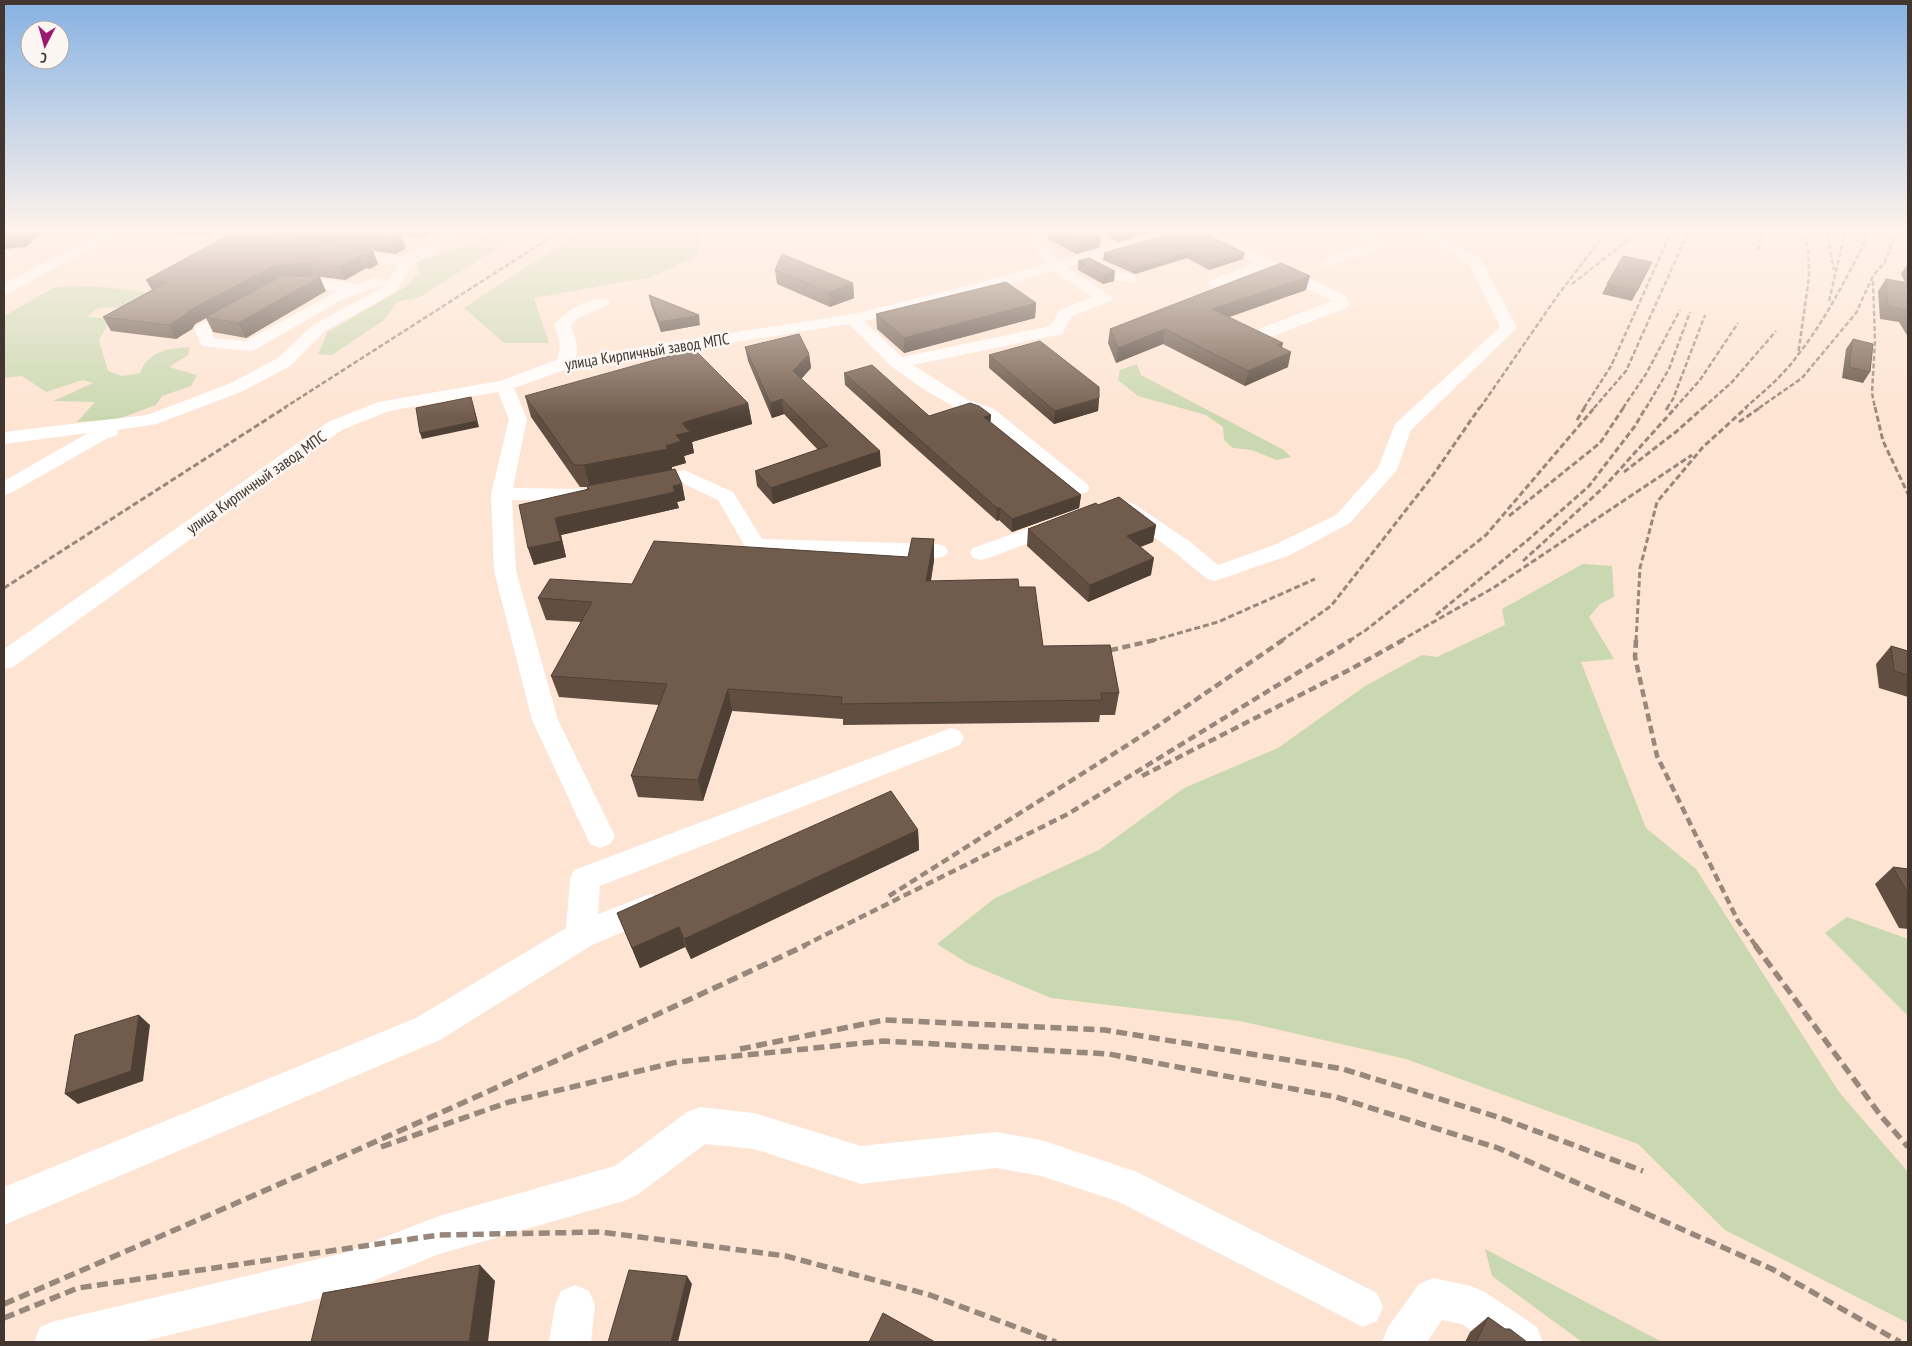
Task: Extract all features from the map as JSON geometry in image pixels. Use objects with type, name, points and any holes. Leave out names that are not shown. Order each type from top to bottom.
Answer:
[{"type":"street","points":[[252,302],[202,329],[208,342],[249,346],[335,297],[347,293]]},
{"type":"street","points":[[4,489],[102,434],[150,420],[237,388],[284,362],[318,328],[383,293]]},
{"type":"street","name":"улица Кирпичный завод МПС","points":[[4,661],[335,426],[384,406],[504,386],[563,364],[682,344],[853,319],[961,293]]},
{"type":"street","points":[[898,363],[1056,330],[1066,313],[1105,298],[1097,293]]},
{"type":"street","points":[[1267,332],[1341,305],[1340,299],[1328,293]]},
{"type":"street","points":[[1108,505],[1117,502],[1181,546],[1215,574],[1282,550],[1343,519],[1387,470],[1402,428],[1509,328],[1491,293]]},
{"type":"street","points":[[563,364],[569,354],[567,337],[562,325],[572,315],[602,302]]},
{"type":"street","points":[[853,319],[898,363],[931,386],[962,404],[987,412],[1080,488]]},
{"type":"street","points":[[504,386],[518,419],[501,494],[505,571],[545,720],[600,836]]},
{"type":"street","points":[[4,438],[150,420]]},
{"type":"street","points":[[501,494],[590,494],[684,476],[726,496],[755,545],[936,551]]},
{"type":"street","points":[[981,553],[1072,519]]},
{"type":"street","points":[[580,936],[585,879],[951,738]]},
{"type":"street","points":[[4,1206],[428,1029],[580,936],[674,896]]},
{"type":"street","points":[[56,1342],[344,1273],[439,1235],[624,1182],[700,1125],[754,1131],[860,1165],[996,1150],[1041,1158],[1124,1185],[1363,1307]]},
{"type":"street","points":[[1403,1342],[1433,1298],[1471,1306],[1522,1342]]},
{"type":"green space","points":[[45,293],[145,293],[128,307],[98,308],[87,317],[112,318],[99,340],[108,371],[122,376],[140,373],[148,360],[154,355],[174,348],[190,347],[188,355],[169,367],[197,375],[191,386],[162,396],[156,405],[118,419],[77,422],[95,402],[53,401],[93,383],[83,380],[46,392],[22,376],[4,378],[4,316]]},
{"type":"green space","points":[[395,293],[427,293],[420,297],[397,302],[383,321],[332,355],[318,354],[328,332]]},
{"type":"green space","points":[[487,293],[563,293],[534,298],[549,343],[504,343],[464,308]]},
{"type":"green space","points":[[1137,364],[1141,375],[1284,450],[1291,457],[1276,460],[1252,450],[1233,448],[1224,440],[1223,427],[1206,415],[1138,396],[1118,380],[1120,370]]},
{"type":"green space","points":[[1583,564],[1612,566],[1614,597],[1600,604],[1589,617],[1614,659],[1581,662],[1646,828],[1696,869],[1839,1092],[1908,1172],[1908,1323],[1725,1230],[1638,1144],[1406,1059],[1240,1021],[1051,998],[967,963],[937,944],[995,898],[1099,850],[1184,788],[1278,748],[1365,686],[1422,655],[1437,657],[1505,625],[1502,609]]},
{"type":"green space","points":[[1847,917],[1908,939],[1908,1016],[1825,933]]},
{"type":"green space","points":[[1485,1249],[1662,1342],[1582,1342],[1492,1276]]},
{"type":"building","points":[[147,293],[222,293],[188,311],[169,325],[103,317]]},
{"type":"building","points":[[251,293],[292,293],[238,323],[206,317]]},
{"type":"building","points":[[962,293],[1021,293],[1036,303],[904,338],[876,314]]},
{"type":"building","points":[[1204,293],[1260,293],[1212,309],[1283,343],[1277,345],[1291,352],[1248,371],[1165,329],[1118,348],[1110,329]]},
{"type":"building","points":[[1887,293],[1908,293],[1908,311],[1888,306]]},
{"type":"building","points":[[649,295],[699,315],[659,322]]},
{"type":"building","points":[[799,334],[809,354],[793,371],[880,451],[771,488],[755,471],[828,446],[782,399],[770,403],[745,347]]},
{"type":"building","points":[[1853,339],[1873,344],[1870,372],[1849,367]]},
{"type":"building","points":[[1040,341],[1099,387],[1099,398],[1055,411],[989,355]]},
{"type":"building","points":[[694,349],[748,403],[682,423],[690,432],[676,435],[681,441],[666,446],[668,449],[584,465],[574,465],[525,396]]},
{"type":"building","points":[[872,365],[929,416],[970,403],[979,406],[991,415],[984,417],[1081,495],[1012,519],[1000,508],[997,508],[844,373]]},
{"type":"building","points":[[471,397],[477,421],[420,433],[416,408]]},
{"type":"building","points":[[675,469],[682,484],[673,486],[675,492],[555,518],[561,541],[528,548],[519,505],[589,489],[586,486]]},
{"type":"building","points":[[1119,497],[1156,525],[1127,536],[1154,558],[1090,585],[1028,529],[1096,503],[1098,505]]},
{"type":"building","points":[[912,538],[934,539],[926,581],[1018,579],[1019,587],[1035,587],[1043,646],[1110,645],[1119,693],[1101,693],[1102,700],[841,704],[842,697],[728,689],[698,780],[631,776],[667,684],[551,676],[592,602],[538,598],[550,579],[632,584],[654,541],[908,557]]},
{"type":"building","points":[[1891,646],[1908,651],[1908,675],[1894,671]]},
{"type":"building","points":[[891,791],[918,830],[684,939],[679,927],[632,948],[617,913]]},
{"type":"building","points":[[1893,867],[1908,869],[1908,894]]},
{"type":"building","points":[[139,1015],[131,1071],[65,1094],[75,1035]]},
{"type":"building","points":[[480,1265],[469,1342],[311,1342],[323,1293]]},
{"type":"building","points":[[629,1270],[687,1276],[671,1342],[608,1342]]},
{"type":"building","points":[[883,1313],[935,1342],[869,1342]]},
{"type":"building","points":[[1488,1317],[1505,1329],[1510,1329],[1527,1342],[1476,1342]]},
{"type":"railway","points":[[284,408],[464,293]]},
{"type":"railway","points":[[1480,408],[1560,293]]},
{"type":"railway","points":[[1584,408],[1611,366],[1644,293]]},
{"type":"railway","points":[[1594,408],[1626,371],[1661,293]]},
{"type":"railway","points":[[1798,354],[1807,293]]},
{"type":"railway","points":[[1829,301],[1831,293]]},
{"type":"railway","points":[[1798,354],[1826,314],[1838,293]]},
{"type":"railway","points":[[1759,408],[1802,378],[1856,313],[1865,293]]},
{"type":"railway","points":[[1873,293],[1875,341],[1872,393],[1875,408]]},
{"type":"railway","points":[[1623,408],[1646,374],[1680,310]]},
{"type":"railway","points":[[1646,408],[1669,369],[1690,312]]},
{"type":"railway","points":[[1667,408],[1673,399],[1705,315]]},
{"type":"railway","points":[[1675,408],[1700,380],[1738,323]]},
{"type":"railway","points":[[1703,408],[1732,382],[1776,331]]},
{"type":"railway","points":[[1745,408],[1779,377],[1798,354]]},
{"type":"railway","points":[[4,588],[286,407]]},
{"type":"railway","points":[[1281,641],[1331,606],[1431,478],[1480,407]]},
{"type":"railway","points":[[1577,420],[1585,407]]},
{"type":"railway","points":[[1349,641],[1366,630],[1486,535],[1595,407]]},
{"type":"railway","points":[[1509,516],[1600,443],[1624,407]]},
{"type":"railway","points":[[1436,615],[1529,539],[1589,486],[1635,426],[1646,407]]},
{"type":"railway","points":[[1523,561],[1604,487],[1676,407]]},
{"type":"railway","points":[[1624,472],[1677,431],[1704,407]]},
{"type":"railway","points":[[1636,641],[1640,568],[1657,502],[1703,447],[1747,407]]},
{"type":"railway","points":[[1739,422],[1761,407]]},
{"type":"railway","points":[[1875,407],[1883,441],[1908,494]]},
{"type":"railway","points":[[1400,641],[1493,588],[1692,455]]},
{"type":"railway","points":[[1153,641],[1218,622],[1315,579]]},
{"type":"railway","points":[[889,896],[1159,725],[1283,640]]},
{"type":"railway","points":[[803,946],[1068,814],[1351,640]]},
{"type":"railway","points":[[1142,776],[1349,670],[1403,640]]},
{"type":"railway","points":[[1636,640],[1635,657],[1657,756],[1738,921],[1756,946]]},
{"type":"railway","points":[[1098,653],[1153,641]]},
{"type":"railway","points":[[4,1304],[407,1128],[607,1038],[806,945]]},
{"type":"railway","points":[[1755,945],[1881,1116],[1908,1147]]},
{"type":"railway","points":[[740,1049],[884,1020],[1105,1030],[1343,1069],[1501,1118],[1643,1171]]},
{"type":"railway","points":[[381,1147],[509,1102],[677,1062],[883,1041],[1109,1054],[1336,1097],[1498,1148],[1772,1269],[1900,1342]]},
{"type":"railway","points":[[4,1318],[78,1288],[439,1235],[601,1232],[786,1256],[930,1295],[1056,1342]]}]
